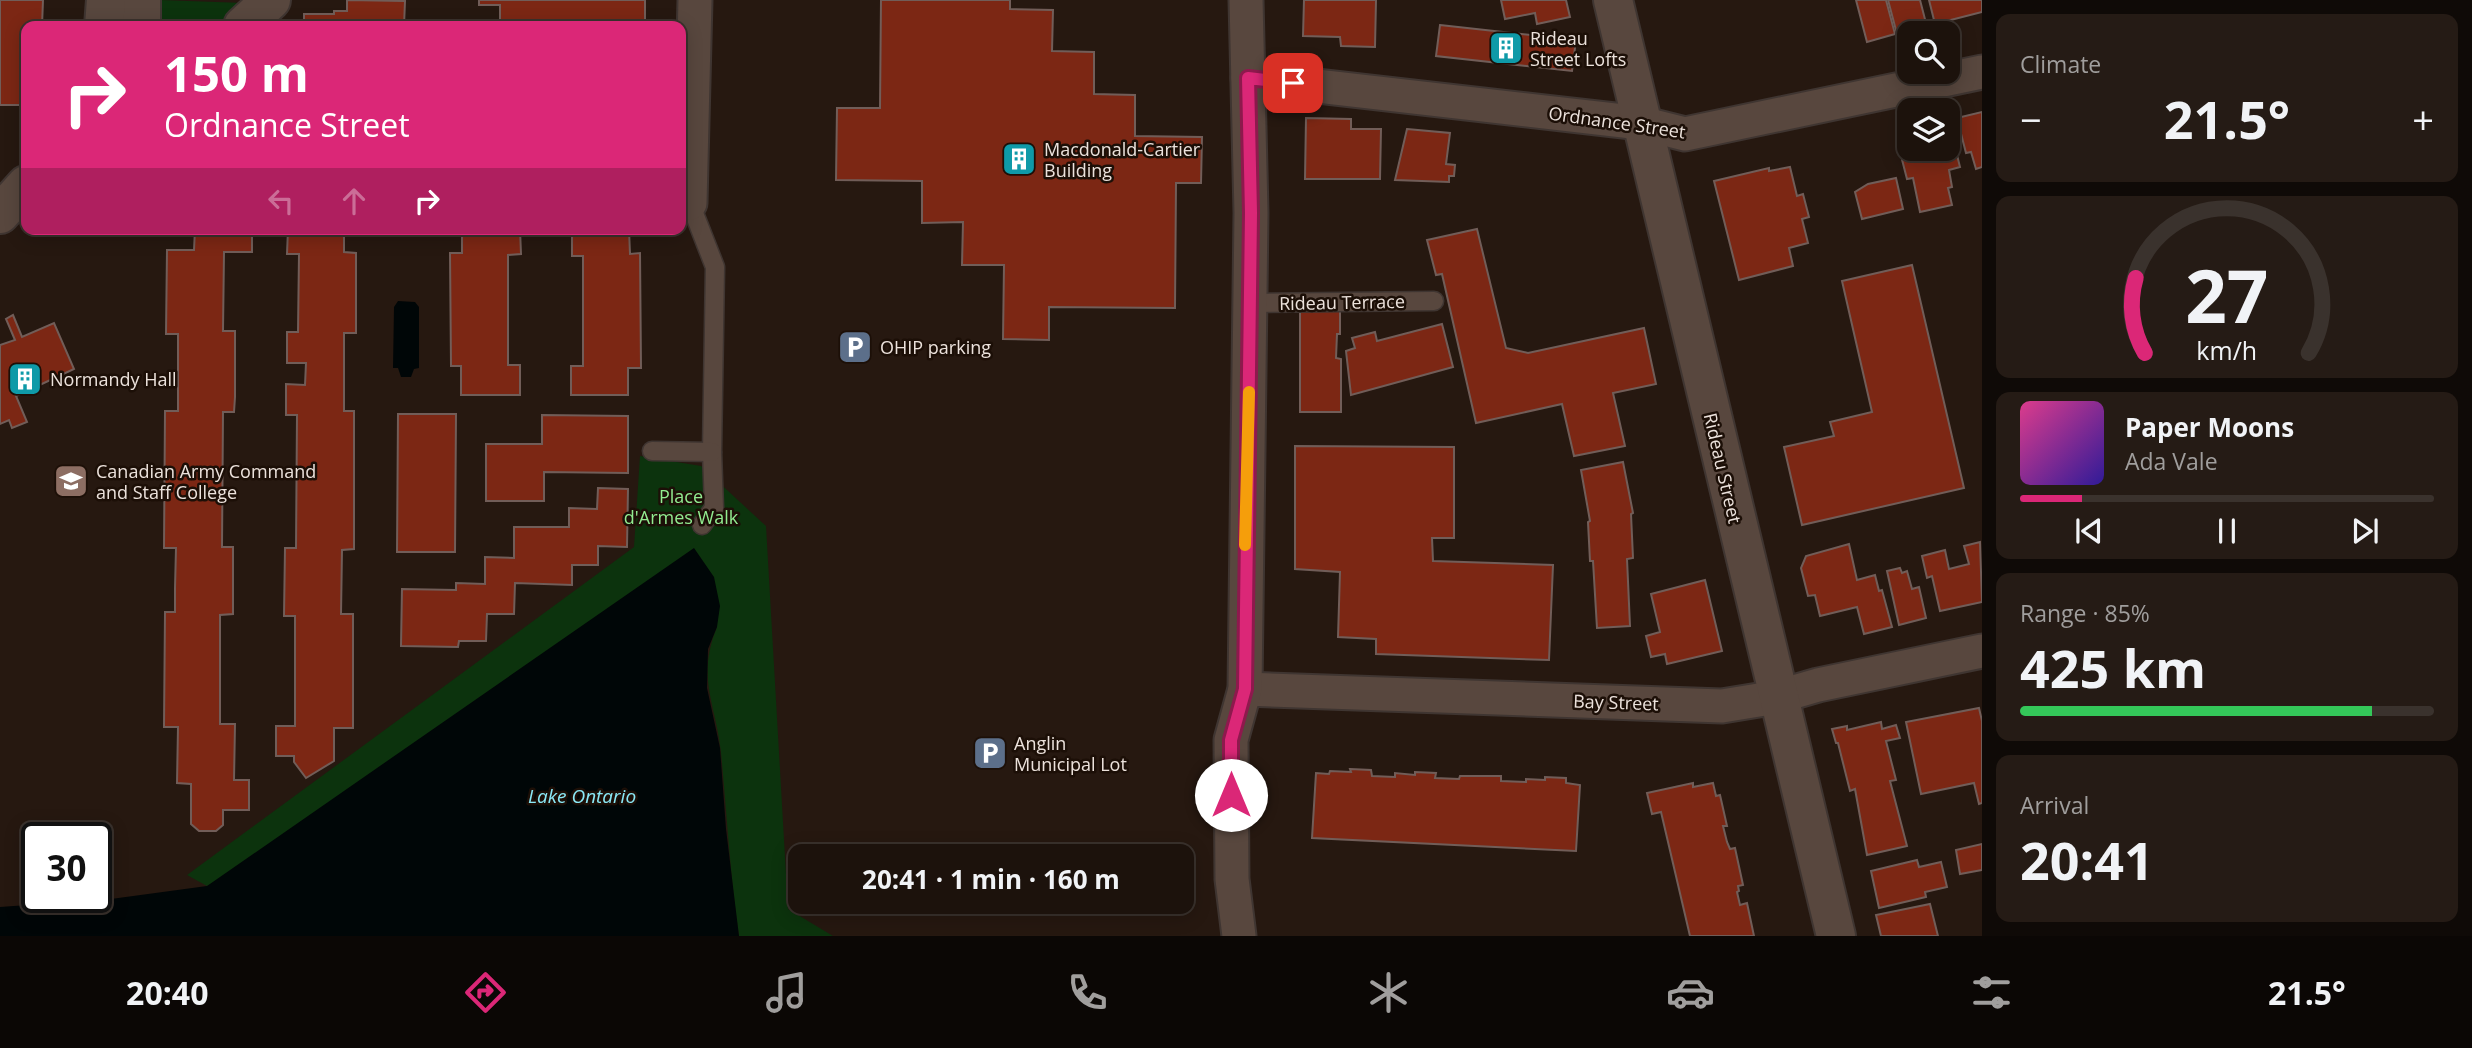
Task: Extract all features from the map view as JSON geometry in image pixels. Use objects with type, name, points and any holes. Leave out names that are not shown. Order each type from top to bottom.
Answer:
[{"type":"street","points":[[104,21],[106,0]]},
{"type":"street","points":[[141,0],[141,21]]},
{"type":"street","points":[[248,21],[271,0]]},
{"type":"street","points":[[690,203],[695,0]]},
{"type":"street","points":[[1239,936],[1232,879],[1231,740],[1245,689],[1245,545],[1251,303],[1246,0]]},
{"type":"street","name":"Rideau Street","points":[[1613,0],[1836,936]]},
{"type":"street","name":"Ordnance Street","points":[[1248,78],[1641,123],[1685,134],[1982,72]]},
{"type":"street","points":[[0,214],[21,191]]},
{"type":"street","points":[[0,230],[21,220]]},
{"type":"street","name":"Bay Street","points":[[1245,689],[1722,706],[1982,650]]},
{"type":"lane","points":[[690,203],[715,267],[712,452],[714,508],[702,525]]},
{"type":"lane","name":"Rideau Terrace","points":[[1251,303],[1434,301]]},
{"type":"lane","points":[[652,451],[712,452]]},
{"type":"green space","points":[[160,0],[244,3],[226,21],[159,21]]},
{"type":"green space","name":"Place d'Armes Walk","points":[[640,456],[701,466],[766,526],[788,914],[796,914],[833,936],[739,936],[719,735],[708,677],[711,645],[717,627],[207,886],[187,875],[634,547]]},
{"type":"water","points":[[398,301],[415,302],[419,307],[419,368],[414,369],[411,377],[401,377],[398,368],[393,368],[394,307]]},
{"type":"water","name":"Lake Ontario","points":[[694,548],[714,577],[720,606],[717,627],[708,649],[707,688],[720,748],[726,829],[739,936],[0,936],[0,907],[21,905],[21,913],[112,913],[112,899],[207,886]]},
{"type":"building","points":[[0,0],[43,0],[42,21],[21,21],[21,105],[0,105]]},
{"type":"building","points":[[347,0],[405,1],[404,21],[304,21],[304,14],[347,11]]},
{"type":"building","points":[[479,0],[645,0],[645,21],[500,21],[500,5],[479,5]]},
{"type":"building","name":"Macdonald-Cartier Building","points":[[881,0],[1010,0],[1010,9],[1053,10],[1052,51],[1094,52],[1094,94],[1135,95],[1135,136],[1202,137],[1201,183],[1176,183],[1175,308],[1049,307],[1049,340],[1003,339],[1004,265],[962,265],[963,222],[922,223],[922,181],[836,180],[837,108],[880,108]]},
{"type":"building","points":[[1304,0],[1376,0],[1375,47],[1341,46],[1340,37],[1303,36]]},
{"type":"building","points":[[1501,0],[1566,0],[1570,17],[1537,24],[1535,13],[1505,19]]},
{"type":"building","points":[[1856,0],[1886,0],[1895,34],[1867,42]]},
{"type":"building","points":[[1888,0],[1920,0],[1925,21],[1897,21],[1897,34]]},
{"type":"building","points":[[1929,0],[1982,0],[1982,12],[1947,21],[1934,21]]},
{"type":"building","name":"Rideau Street Lofts","points":[[1440,25],[1576,40],[1572,71],[1436,56]]},
{"type":"building","points":[[1982,112],[1982,167],[1976,169],[1971,152],[1966,153],[1960,117]]},
{"type":"building","points":[[1306,118],[1351,119],[1351,129],[1381,129],[1380,179],[1305,179]]},
{"type":"building","points":[[1407,129],[1450,133],[1446,164],[1455,165],[1454,176],[1449,176],[1449,182],[1395,180]]},
{"type":"building","points":[[1902,161],[1958,161],[1960,167],[1949,170],[1952,187],[1948,188],[1952,205],[1920,212],[1913,178],[1907,179]]},
{"type":"building","points":[[1790,167],[1797,196],[1803,194],[1809,217],[1802,219],[1808,243],[1789,248],[1793,266],[1739,280],[1714,181],[1769,168],[1769,171]]},
{"type":"building","points":[[1896,178],[1903,209],[1862,219],[1855,192],[1868,184]]},
{"type":"building","points":[[1477,229],[1506,348],[1528,353],[1644,328],[1656,384],[1613,393],[1625,446],[1574,456],[1562,404],[1476,423],[1442,274],[1436,275],[1427,240]]},
{"type":"building","points":[[195,235],[252,235],[252,252],[224,252],[223,331],[235,331],[235,397],[234,412],[223,412],[222,547],[233,547],[233,614],[220,615],[220,724],[235,724],[234,780],[249,780],[249,810],[223,810],[223,825],[216,831],[199,831],[191,824],[191,784],[177,783],[178,727],[164,727],[165,612],[175,612],[176,548],[164,548],[165,411],[178,411],[178,334],[166,334],[167,250],[194,250]]},
{"type":"building","points":[[288,235],[344,235],[344,252],[356,253],[356,333],[344,333],[344,411],[354,411],[354,549],[342,550],[341,614],[353,614],[353,728],[334,728],[334,761],[306,778],[294,762],[294,756],[276,756],[276,726],[295,726],[295,616],[284,616],[285,548],[296,548],[297,415],[286,415],[286,384],[305,385],[306,363],[287,363],[287,332],[298,332],[299,254],[287,254]]},
{"type":"building","points":[[462,235],[520,235],[521,254],[508,255],[508,365],[520,365],[520,395],[461,395],[461,366],[451,366],[450,253],[462,253]]},
{"type":"building","points":[[572,235],[629,235],[630,254],[640,253],[641,368],[628,368],[628,395],[571,395],[571,366],[583,366],[583,256],[572,256]]},
{"type":"building","points":[[1912,265],[1964,488],[1802,525],[1784,447],[1834,436],[1830,422],[1872,412],[1842,281]]},
{"type":"building","points":[[1340,307],[1340,334],[1337,334],[1336,358],[1341,359],[1341,412],[1300,412],[1300,308]]},
{"type":"building","name":"Normandy Hall","points":[[13,315],[22,337],[54,323],[74,369],[16,396],[27,422],[12,428],[9,420],[0,424],[0,345],[15,340],[6,319]]},
{"type":"building","points":[[1442,324],[1453,367],[1351,395],[1346,351],[1355,348],[1352,338],[1375,332],[1377,341]]},
{"type":"building","points":[[398,414],[456,414],[455,552],[397,552]]},
{"type":"building","points":[[542,415],[628,416],[628,473],[544,472],[544,501],[486,501],[486,444],[542,444]]},
{"type":"building","points":[[1295,446],[1454,447],[1454,538],[1432,538],[1433,561],[1553,565],[1549,660],[1376,654],[1376,639],[1338,637],[1340,572],[1295,569]]},
{"type":"building","points":[[1623,462],[1633,513],[1633,558],[1627,559],[1630,626],[1597,628],[1593,561],[1590,561],[1590,521],[1581,470]]},
{"type":"building","points":[[598,488],[628,489],[627,547],[598,546],[598,565],[572,565],[572,585],[515,583],[514,614],[487,614],[486,641],[459,641],[458,647],[401,646],[402,589],[456,590],[456,583],[485,584],[485,557],[514,558],[514,527],[569,527],[569,508],[597,509]]},
{"type":"building","points":[[1980,542],[1982,602],[1940,611],[1932,576],[1927,578],[1922,556],[1945,550],[1949,569],[1969,564],[1964,546]]},
{"type":"building","points":[[1849,544],[1857,580],[1875,575],[1892,627],[1864,634],[1857,607],[1820,616],[1815,595],[1808,596],[1801,568],[1806,556]]},
{"type":"building","points":[[1900,568],[1902,573],[1907,571],[1912,589],[1919,587],[1926,618],[1899,625],[1887,571]]},
{"type":"building","points":[[1705,580],[1722,651],[1667,664],[1665,654],[1651,657],[1646,636],[1660,632],[1651,594]]},
{"type":"building","points":[[1979,708],[1982,721],[1982,803],[1979,804],[1974,783],[1921,794],[1906,722]]},
{"type":"building","points":[[1881,722],[1882,729],[1896,725],[1900,738],[1886,741],[1896,780],[1890,781],[1907,846],[1867,855],[1855,789],[1850,791],[1832,729],[1847,726],[1847,730]]},
{"type":"building","points":[[1350,769],[1371,770],[1372,776],[1395,777],[1395,773],[1415,775],[1415,772],[1436,773],[1435,778],[1501,776],[1501,781],[1526,782],[1526,779],[1545,780],[1545,777],[1566,778],[1566,783],[1580,785],[1576,851],[1312,838],[1316,773],[1351,772]]},
{"type":"building","points":[[1693,783],[1693,787],[1713,783],[1716,796],[1720,795],[1727,826],[1723,826],[1727,842],[1730,849],[1735,848],[1743,885],[1738,886],[1737,892],[1740,905],[1747,903],[1754,936],[1690,936],[1661,812],[1652,814],[1647,793]]},
{"type":"building","points":[[1982,844],[1982,870],[1960,874],[1956,850]]},
{"type":"building","points":[[1917,860],[1919,867],[1941,862],[1947,887],[1925,892],[1926,897],[1879,908],[1871,871]]},
{"type":"building","points":[[1930,904],[1938,936],[1881,936],[1876,915]]},
{"type":"slow traffic","points":[[1245,545],[1249,392]]},
{"type":"place","name":"Rideau Street Lofts","points":[[1506,48]]},
{"type":"place","name":"Macdonald-Cartier Building","points":[[1019,159]]},
{"type":"place","name":"OHIP parking","points":[[855,347]]},
{"type":"place","name":"Normandy Hall","points":[[25,379]]},
{"type":"place","name":"Canadian Army Command and Staff College","points":[[71,481]]},
{"type":"place","name":"Anglin Municipal Lot","points":[[990,753]]},
{"type":"route","points":[[1231,795],[1231,740],[1245,689],[1251,213],[1248,78],[1293,83]]}]
